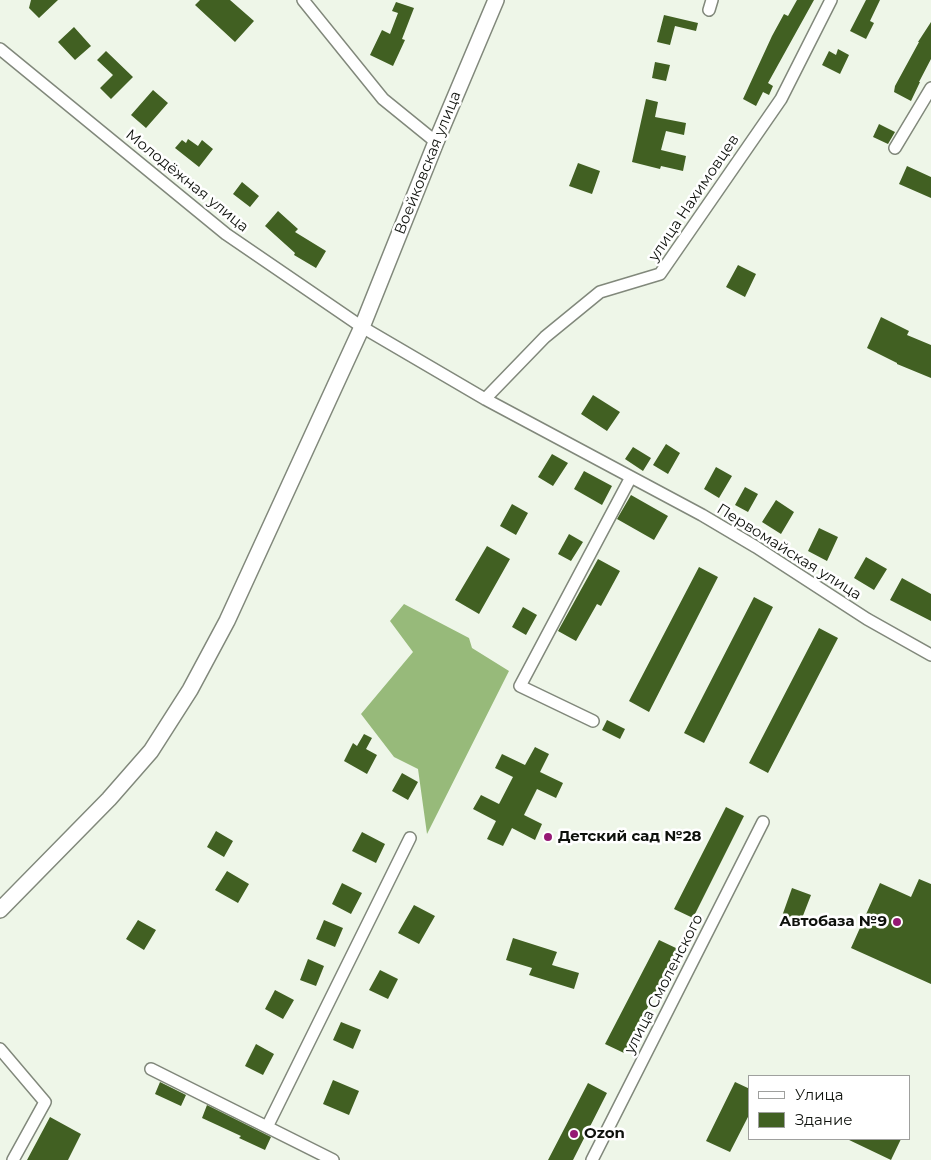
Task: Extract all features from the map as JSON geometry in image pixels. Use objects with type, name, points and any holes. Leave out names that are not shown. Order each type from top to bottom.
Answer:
[{"type":"main road","name":"Воейковская улица","points":[[0,910],[109,799],[151,751],[190,690],[227,621],[362,327],[436,142],[496,0]]},
{"type":"street","points":[[303,0],[383,98],[436,142]]},
{"type":"street","name":"улица Нахимовцев","points":[[485,399],[545,337],[600,292],[660,274],[781,99],[830,0]]},
{"type":"street","name":"Молодёжная улица","points":[[0,49],[226,234],[362,327]]},
{"type":"street","points":[[895,148],[931,88]]},
{"type":"street","name":"Первомайская улица","points":[[362,327],[485,399],[702,515],[764,552],[867,619],[931,655]]},
{"type":"street","points":[[594,721],[520,686],[631,477]]},
{"type":"street","name":"улица Смоленского","points":[[592,1160],[763,822]]},
{"type":"street","points":[[267,1126],[410,838]]},
{"type":"street","points":[[0,1049],[45,1102],[13,1160]]},
{"type":"street","points":[[152,1069],[333,1160]]},
{"type":"green space","points":[[404,604],[469,638],[472,648],[509,671],[427,834],[418,769],[394,757],[361,714],[413,652],[390,621]]},
{"type":"building","points":[[31,0],[58,0],[39,18],[29,8]]},
{"type":"building","points":[[200,0],[230,0],[254,21],[235,42],[195,5]]},
{"type":"building","points":[[797,0],[814,0],[768,83],[773,86],[769,95],[763,92],[756,106],[743,99],[784,14],[788,16]]},
{"type":"building","points":[[866,0],[880,0],[870,21],[874,23],[866,39],[850,31]]},
{"type":"building","points":[[396,2],[414,8],[402,39],[405,40],[393,66],[370,55],[382,30],[390,34],[398,13],[392,11]]},
{"type":"building","points":[[664,15],[698,23],[696,31],[675,26],[670,45],[657,42]]},
{"type":"building","points":[[931,22],[931,59],[911,101],[894,92],[895,86],[918,42]]},
{"type":"building","points":[[74,27],[91,46],[75,60],[58,42]]},
{"type":"building","points":[[838,49],[849,55],[840,74],[822,65],[829,51],[836,55]]},
{"type":"building","points":[[106,51],[133,77],[111,99],[100,88],[113,75],[97,60]]},
{"type":"building","points":[[655,62],[670,65],[666,81],[652,78]]},
{"type":"building","points":[[153,90],[168,103],[146,128],[131,115]]},
{"type":"building","points":[[646,99],[658,102],[655,117],[686,123],[684,135],[666,131],[661,150],[686,156],[683,171],[661,166],[660,169],[632,162]]},
{"type":"building","points":[[879,124],[895,132],[888,144],[873,137]]},
{"type":"building","points":[[188,139],[198,146],[202,140],[213,149],[199,167],[175,148],[182,140],[186,143]]},
{"type":"building","points":[[578,163],[600,171],[592,194],[569,186]]},
{"type":"building","points":[[907,166],[931,177],[931,198],[899,184]]},
{"type":"building","points":[[242,182],[259,196],[250,207],[233,194]]},
{"type":"building","points":[[278,211],[298,229],[295,232],[326,251],[316,268],[294,255],[295,253],[265,226]]},
{"type":"building","points":[[738,265],[756,274],[745,297],[726,287]]},
{"type":"building","points":[[881,317],[909,331],[907,335],[931,345],[931,378],[897,364],[867,348]]},
{"type":"building","points":[[593,395],[620,412],[607,431],[581,414]]},
{"type":"building","points":[[666,444],[680,453],[668,474],[653,465]]},
{"type":"building","points":[[633,447],[651,458],[643,471],[625,459]]},
{"type":"building","points":[[552,454],[568,463],[553,486],[538,477]]},
{"type":"building","points":[[716,467],[732,476],[719,498],[704,489]]},
{"type":"building","points":[[584,471],[612,486],[602,505],[574,489]]},
{"type":"building","points":[[745,487],[758,494],[748,512],[735,505]]},
{"type":"building","points":[[631,495],[668,516],[654,540],[617,519]]},
{"type":"building","points":[[776,500],[794,512],[781,534],[762,522]]},
{"type":"building","points":[[512,504],[528,513],[516,535],[500,526]]},
{"type":"building","points":[[819,528],[838,537],[827,561],[808,551]]},
{"type":"building","points":[[569,534],[583,542],[571,561],[558,554]]},
{"type":"building","points":[[487,546],[510,559],[479,614],[455,600]]},
{"type":"building","points":[[866,557],[887,569],[874,590],[854,578]]},
{"type":"building","points":[[598,559],[620,571],[601,606],[597,604],[576,641],[558,631]]},
{"type":"building","points":[[699,567],[718,577],[649,712],[629,701]]},
{"type":"building","points":[[902,578],[931,594],[931,621],[890,600]]},
{"type":"building","points":[[754,597],[773,607],[704,743],[684,733]]},
{"type":"building","points":[[523,607],[537,615],[526,635],[512,627]]},
{"type":"building","points":[[819,628],[838,638],[768,773],[749,763]]},
{"type":"building","points":[[607,720],[625,729],[620,739],[602,730]]},
{"type":"building","points":[[364,734],[372,738],[366,749],[377,755],[367,774],[344,761],[353,743],[357,746]]},
{"type":"building","points":[[535,747],[549,754],[540,772],[563,783],[556,798],[537,789],[524,815],[542,824],[535,840],[512,828],[503,846],[487,839],[496,821],[473,809],[481,795],[499,804],[513,777],[495,768],[502,754],[525,765]]},
{"type":"building","points":[[402,773],[418,782],[408,800],[392,791]]},
{"type":"building","points":[[726,807],[744,816],[693,918],[674,909]]},
{"type":"building","points":[[216,831],[233,841],[224,857],[207,847]]},
{"type":"building","points":[[362,832],[385,844],[376,863],[352,851]]},
{"type":"building","points":[[227,871],[249,884],[238,903],[215,890]]},
{"type":"building","name":"Автобаза №9","points":[[919,879],[931,884],[931,984],[851,948],[880,883],[911,897]]},
{"type":"building","points":[[342,883],[362,893],[351,914],[332,904]]},
{"type":"building","points":[[792,888],[811,895],[799,926],[781,919]]},
{"type":"building","points":[[414,905],[435,916],[419,944],[398,933]]},
{"type":"building","points":[[138,920],[156,930],[144,950],[126,939]]},
{"type":"building","points":[[324,920],[343,928],[335,947],[316,939]]},
{"type":"building","points":[[513,938],[557,952],[552,965],[579,973],[574,989],[529,975],[532,968],[506,960]]},
{"type":"building","points":[[659,940],[678,949],[624,1053],[605,1044]]},
{"type":"building","points":[[308,959],[324,966],[316,986],[300,980]]},
{"type":"building","points":[[380,970],[398,979],[388,999],[369,990]]},
{"type":"building","points":[[275,990],[294,1000],[283,1019],[265,1009]]},
{"type":"building","points":[[341,1022],[361,1030],[353,1049],[333,1040]]},
{"type":"building","points":[[256,1044],[274,1054],[263,1075],[245,1066]]},
{"type":"building","points":[[333,1080],[359,1091],[349,1115],[323,1104]]},
{"type":"building","points":[[160,1082],[186,1095],[181,1106],[155,1094]]},
{"type":"building","points":[[735,1082],[748,1088],[748,1117],[730,1152],[706,1141]]},
{"type":"building","points":[[588,1083],[607,1093],[573,1160],[548,1160]]},
{"type":"building","points":[[207,1105],[271,1137],[265,1150],[239,1138],[241,1136],[202,1118]]},
{"type":"building","points":[[50,1117],[81,1134],[68,1160],[27,1160]]},
{"type":"building","points":[[849,1140],[901,1140],[891,1160]]},
{"type":"place","name":"Детский сад №28","points":[[548,837]]},
{"type":"place","name":"Автобаза №9","points":[[897,922]]},
{"type":"place","name":"Ozon","points":[[574,1134]]}]
